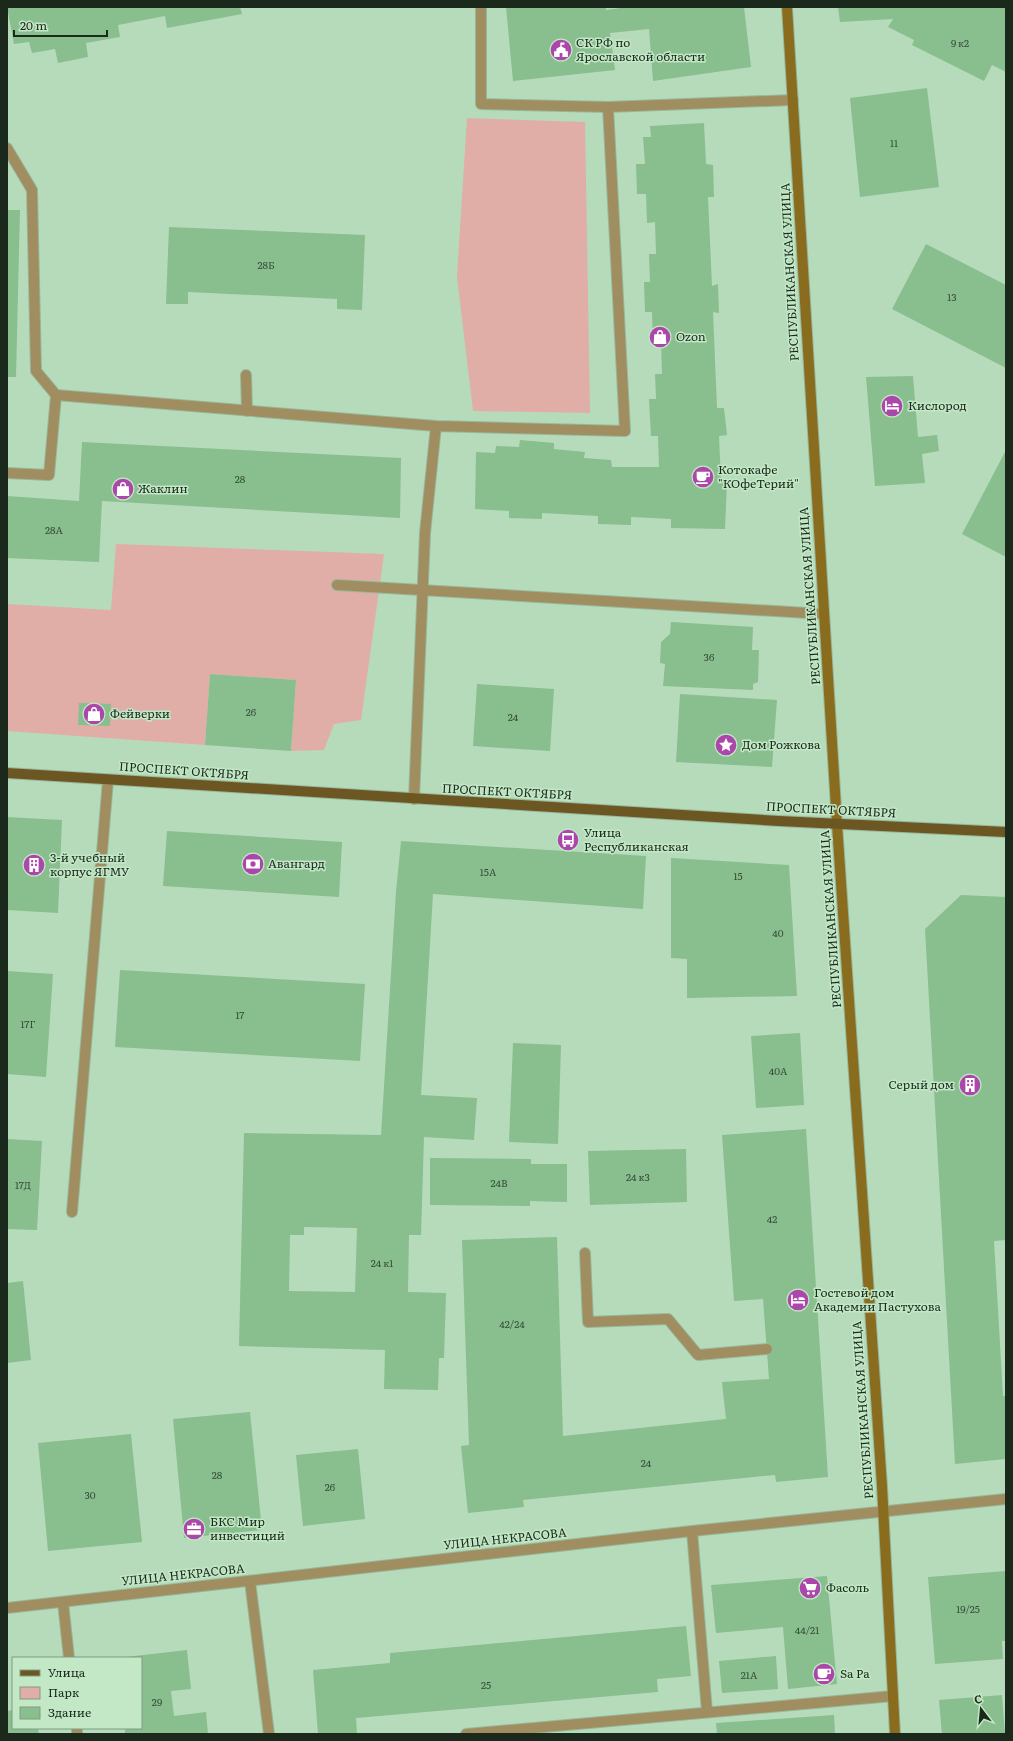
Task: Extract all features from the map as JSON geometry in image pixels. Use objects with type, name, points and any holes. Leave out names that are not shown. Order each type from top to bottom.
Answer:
[{"type":"main road","name":"РЕСПУБЛИКАНСКАЯ УЛИЦА","points":[[787,7],[837,824],[883,1511],[895,1734]]},
{"type":"main road","name":"ПРОСПЕКТ ОКТЯБРЯ","points":[[7,773],[837,824],[1006,832]]},
{"type":"street","points":[[481,7],[481,104],[608,107],[793,100]]},
{"type":"street","points":[[56,395],[436,426],[625,431],[608,107]]},
{"type":"street","points":[[7,148],[32,190],[36,371],[56,395],[49,475],[7,473]]},
{"type":"street","points":[[246,375],[247,411]]},
{"type":"street","points":[[414,799],[425,533],[436,426]]},
{"type":"street","points":[[337,585],[824,614]]},
{"type":"street","points":[[72,1212],[108,780]]},
{"type":"street","points":[[585,1253],[588,1322],[668,1319],[698,1355],[767,1349]]},
{"type":"street","name":"УЛИЦА НЕКРАСОВА","points":[[7,1608],[692,1531],[1006,1499]]},
{"type":"street","points":[[692,1531],[707,1712]]},
{"type":"street","points":[[250,1580],[269,1734]]},
{"type":"street","points":[[63,1602],[69,1657]]},
{"type":"street","points":[[466,1734],[504,1732],[707,1712],[893,1696]]},
{"type":"green space","points":[[467,118],[585,122],[590,413],[473,411],[457,277]]},
{"type":"green space","points":[[116,544],[384,554],[361,720],[334,724],[324,750],[291,751],[296,680],[210,674],[205,745],[7,731],[7,604],[111,610]]},
{"type":"building","points":[[7,7],[240,7],[242,14],[167,28],[165,16],[118,25],[120,37],[86,43],[88,57],[58,63],[55,49],[32,53],[29,42],[14,44]]},
{"type":"building","name":"СК РФ по Ярославской области","points":[[506,7],[606,7],[606,10],[628,7],[744,7],[751,67],[653,81],[649,29],[610,33],[615,70],[513,81]]},
{"type":"building","points":[[838,7],[1006,7],[1006,72],[992,65],[984,81],[912,45],[914,40],[888,27],[893,19],[840,22]]},
{"type":"building","points":[[927,88],[939,187],[860,197],[850,98]]},
{"type":"building","points":[[704,123],[706,164],[713,165],[714,197],[708,197],[712,286],[718,284],[719,313],[713,312],[717,408],[724,408],[727,435],[719,436],[721,481],[727,482],[725,529],[671,528],[671,519],[631,517],[631,525],[598,524],[598,516],[542,513],[542,519],[509,518],[509,511],[475,509],[476,452],[495,453],[496,446],[519,447],[520,440],[554,443],[554,449],[585,452],[584,458],[611,460],[612,467],[659,467],[658,436],[651,436],[649,399],[656,399],[655,374],[662,374],[661,343],[653,343],[652,312],[645,312],[644,282],[650,282],[649,254],[656,254],[655,222],[647,223],[646,194],[637,194],[636,164],[645,164],[643,137],[651,137],[650,126]]},
{"type":"building","points":[[7,210],[20,210],[16,377],[7,377]]},
{"type":"building","points":[[169,227],[365,235],[362,310],[337,309],[337,299],[188,292],[188,304],[166,304]]},
{"type":"building","points":[[926,244],[1006,285],[1006,368],[892,309]]},
{"type":"building","name":"Кислород","points":[[913,376],[918,437],[937,435],[939,451],[922,454],[925,483],[875,486],[866,377]]},
{"type":"building","points":[[82,442],[401,458],[400,518],[102,501],[99,562],[7,558],[7,496],[79,501]]},
{"type":"building","points":[[1006,450],[1006,557],[962,534]]},
{"type":"building","points":[[671,622],[753,627],[752,650],[759,650],[758,682],[753,684],[753,690],[663,686],[665,664],[660,663],[661,642],[670,634]]},
{"type":"building","points":[[210,674],[296,680],[291,751],[205,745]]},
{"type":"building","points":[[477,684],[554,689],[550,751],[473,746]]},
{"type":"building","points":[[680,694],[777,700],[772,767],[676,762]]},
{"type":"building","name":"Фейверки","points":[[79,703],[111,704],[110,726],[78,725]]},
{"type":"building","name":"3-й учебный корпус ЯГМУ","points":[[7,817],[62,820],[58,913],[7,910]]},
{"type":"building","name":"Авангард","points":[[167,831],[342,842],[339,897],[163,886]]},
{"type":"building","points":[[401,841],[646,856],[643,909],[433,894],[421,1095],[477,1098],[474,1140],[424,1137],[421,1235],[409,1235],[408,1292],[446,1293],[444,1358],[439,1358],[438,1390],[384,1389],[385,1350],[239,1346],[244,1133],[381,1135],[396,892]],"holes":[[[304,1227],[357,1228],[355,1292],[289,1291],[290,1235],[304,1235]]]},
{"type":"building","points":[[671,858],[789,865],[797,996],[687,998],[687,959],[671,958]]},
{"type":"building","name":"Серый дом","points":[[961,895],[1006,897],[1006,1240],[994,1241],[1003,1396],[1006,1396],[1006,1459],[955,1464],[925,929]]},
{"type":"building","points":[[120,970],[365,984],[360,1061],[115,1047]]},
{"type":"building","points":[[7,971],[53,974],[46,1077],[7,1074]]},
{"type":"building","points":[[800,1033],[804,1105],[756,1108],[751,1036]]},
{"type":"building","points":[[513,1043],[561,1045],[558,1144],[509,1142]]},
{"type":"building","points":[[806,1129],[828,1477],[776,1482],[775,1475],[523,1500],[524,1507],[468,1513],[461,1446],[469,1445],[462,1240],[557,1237],[563,1436],[726,1419],[722,1382],[769,1379],[763,1299],[734,1301],[722,1135]]},
{"type":"building","points":[[7,1139],[42,1141],[37,1230],[7,1229]]},
{"type":"building","points":[[686,1149],[687,1202],[590,1205],[588,1151]]},
{"type":"building","points":[[430,1158],[531,1159],[531,1164],[567,1164],[567,1202],[530,1201],[530,1206],[430,1205]]},
{"type":"building","points":[[23,1281],[31,1360],[7,1363],[7,1283]]},
{"type":"building","points":[[250,1412],[262,1530],[184,1538],[173,1419]]},
{"type":"building","points":[[131,1434],[142,1542],[48,1551],[38,1443]]},
{"type":"building","points":[[358,1449],[365,1519],[303,1526],[296,1455]]},
{"type":"building","points":[[1006,1571],[1006,1641],[1002,1641],[1003,1659],[935,1664],[928,1577]]},
{"type":"building","points":[[827,1576],[837,1684],[788,1689],[783,1627],[716,1633],[711,1585]]},
{"type":"building","points":[[686,1626],[691,1676],[657,1679],[658,1692],[356,1718],[357,1734],[318,1734],[313,1670],[390,1663],[390,1653]]},
{"type":"building","points":[[187,1650],[191,1689],[171,1691],[174,1716],[206,1712],[208,1734],[125,1734],[125,1729],[142,1729],[142,1657],[126,1657]]},
{"type":"building","points":[[776,1656],[778,1689],[722,1693],[719,1661]]},
{"type":"building","points":[[1002,1695],[1005,1734],[942,1734],[939,1700]]},
{"type":"building","points":[[12,1710],[12,1729],[38,1729],[39,1734],[7,1734],[7,1711]]},
{"type":"building","points":[[834,1715],[835,1734],[717,1734],[716,1723]]},
{"type":"place","name":"СК РФ по Ярославской области","points":[[561,50]]},
{"type":"place","name":"Ozon","points":[[660,337]]},
{"type":"place","name":"Кислород","points":[[892,406]]},
{"type":"place","name":"Котокафе \"КОфеТерий\"","points":[[703,477]]},
{"type":"place","name":"Жаклин","points":[[123,489]]},
{"type":"place","name":"Фейверки","points":[[94,714]]},
{"type":"place","name":"Дом Рожкова","points":[[726,745]]},
{"type":"place","name":"Улица Республиканская","points":[[568,840]]},
{"type":"place","name":"Авангард","points":[[253,864]]},
{"type":"place","name":"3-й учебный корпус ЯГМУ","points":[[34,865]]},
{"type":"place","name":"Серый дом","points":[[970,1085]]},
{"type":"place","name":"Гостевой дом Академии Пастухова","points":[[798,1300]]},
{"type":"place","name":"БКС Мир инвестиций","points":[[194,1529]]},
{"type":"place","name":"Фасоль","points":[[810,1588]]},
{"type":"place","name":"Sa Pa","points":[[824,1674]]}]
